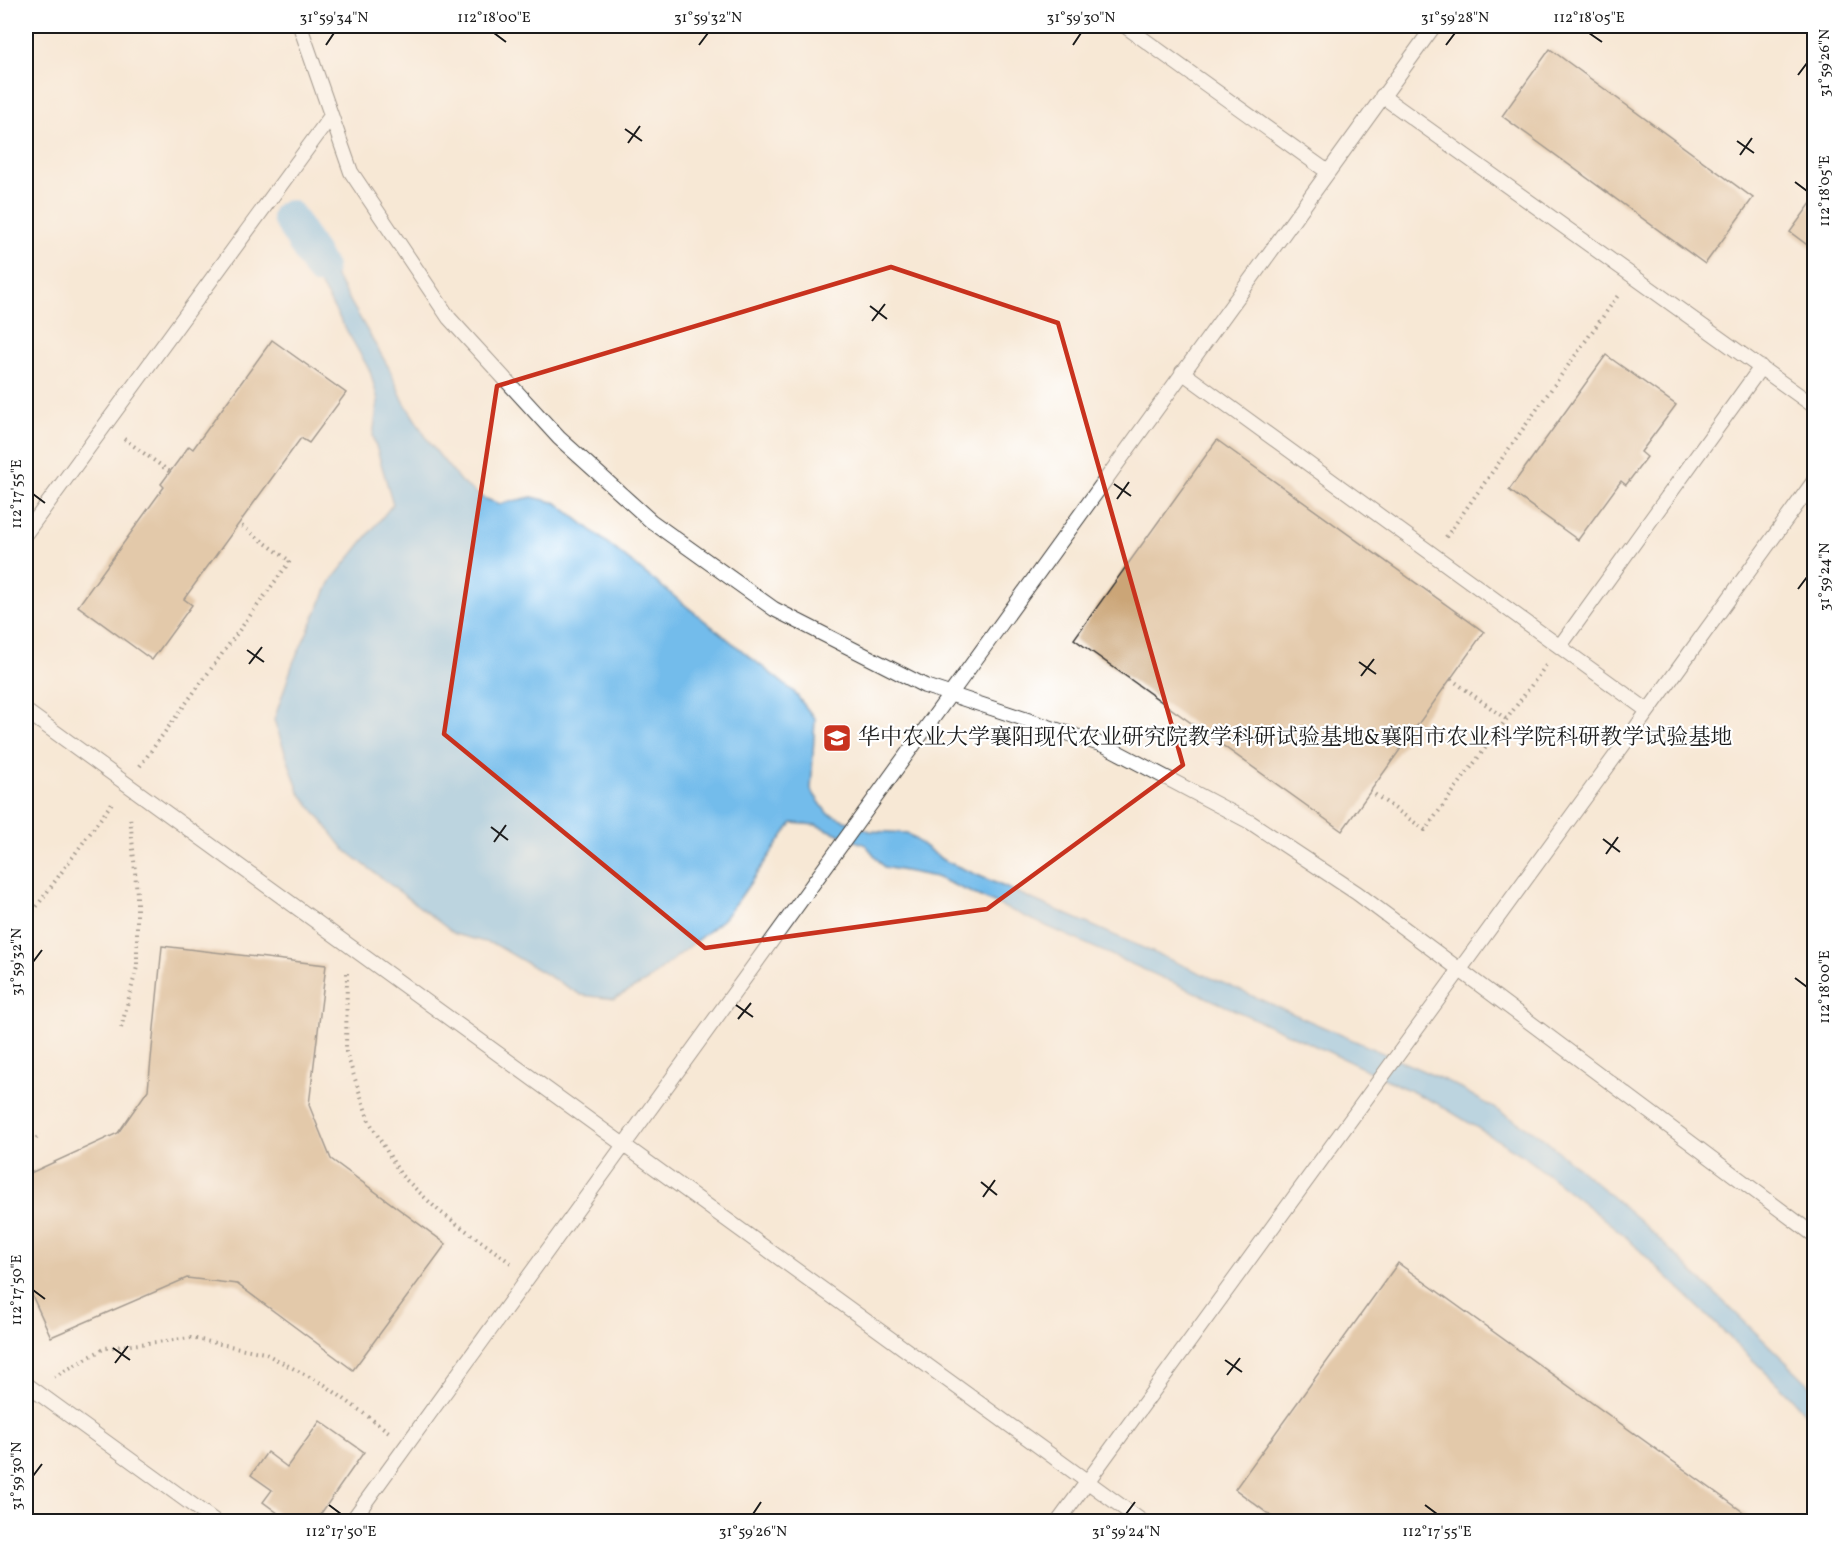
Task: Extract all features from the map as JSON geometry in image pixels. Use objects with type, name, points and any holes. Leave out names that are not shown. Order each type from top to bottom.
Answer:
[{"type":"lane","points":[[300,26],[351,172],[449,318],[559,438],[651,521],[774,609],[925,686],[1106,746],[1250,822],[1358,893],[1815,1235]]},
{"type":"lane","points":[[1125,26],[1328,172]]},
{"type":"lane","points":[[351,1521],[1434,26]]},
{"type":"lane","points":[[1382,96],[1815,406]]},
{"type":"lane","points":[[26,533],[331,116]]},
{"type":"lane","points":[[1560,646],[1761,367]]},
{"type":"lane","points":[[1182,372],[1648,711]]},
{"type":"lane","points":[[1058,1521],[1815,481]]},
{"type":"lane","points":[[26,711],[1143,1521]]},
{"type":"lane","points":[[29,1387],[216,1521]]},
{"type":"path","points":[[1434,555],[1632,275]]},
{"type":"path","points":[[104,425],[170,472]]},
{"type":"path","points":[[26,921],[291,561],[238,524]]},
{"type":"path","points":[[1370,791],[1425,830],[1560,646]]},
{"type":"path","points":[[1451,679],[1506,719]]},
{"type":"path","points":[[121,1028],[137,967],[137,894],[127,784]]},
{"type":"path","points":[[347,944],[346,1052],[369,1120],[401,1175],[439,1211],[529,1276]]},
{"type":"path","points":[[26,1144],[41,1135]]},
{"type":"path","points":[[29,1387],[105,1348],[191,1338],[264,1353],[325,1385],[407,1445]]},
{"type":"highlighted area","points":[[891,267],[1058,323],[1183,765],[987,909],[705,948],[444,734],[497,386]]},
{"type":"water","points":[[303,220],[389,368],[404,402],[431,445],[461,482],[483,498],[500,504],[532,497],[557,503],[794,692],[815,719],[811,790],[827,813],[870,831],[907,833],[943,860],[1453,1084],[1538,1134],[1637,1218],[1814,1389],[1814,1424],[1790,1396],[1623,1234],[1524,1156],[1438,1104],[1329,1052],[936,877],[884,867],[866,845],[816,825],[792,823],[723,919],[647,981],[614,999],[581,995],[496,945],[455,934],[345,850],[299,792],[274,720],[293,663],[331,581],[393,504],[373,436],[378,400],[370,371],[290,232]]},
{"type":"building","points":[[1550,49],[1753,198],[1705,264],[1502,116]]},
{"type":"building","points":[[1814,199],[1814,250],[1790,232]]},
{"type":"building","points":[[272,340],[346,393],[309,443],[301,438],[184,599],[192,605],[152,660],[78,606],[164,487],[161,484],[189,446],[193,449]]},
{"type":"building","points":[[1606,355],[1676,405],[1641,452],[1647,457],[1626,485],[1621,481],[1578,540],[1509,490]]},
{"type":"building","points":[[1217,440],[1484,632],[1342,831],[1074,639]]},
{"type":"building","points":[[162,946],[326,965],[309,1105],[331,1159],[446,1244],[353,1370],[237,1284],[187,1278],[51,1337],[26,1282],[26,1175],[118,1133],[148,1090]]},
{"type":"building","points":[[1398,1263],[1757,1522],[1279,1522],[1235,1489]]},
{"type":"building","points":[[320,1421],[364,1452],[315,1522],[290,1522],[263,1502],[272,1490],[251,1475],[267,1452],[287,1467]]},
{"type":"waterway","points":[[289,217],[320,268]]},
{"type":"place","name":"华中农业大学襄阳现代农业研究院教学科研试验基地&襄阳市农业科学院科研教学试验基地","points":[[837,738]]}]
